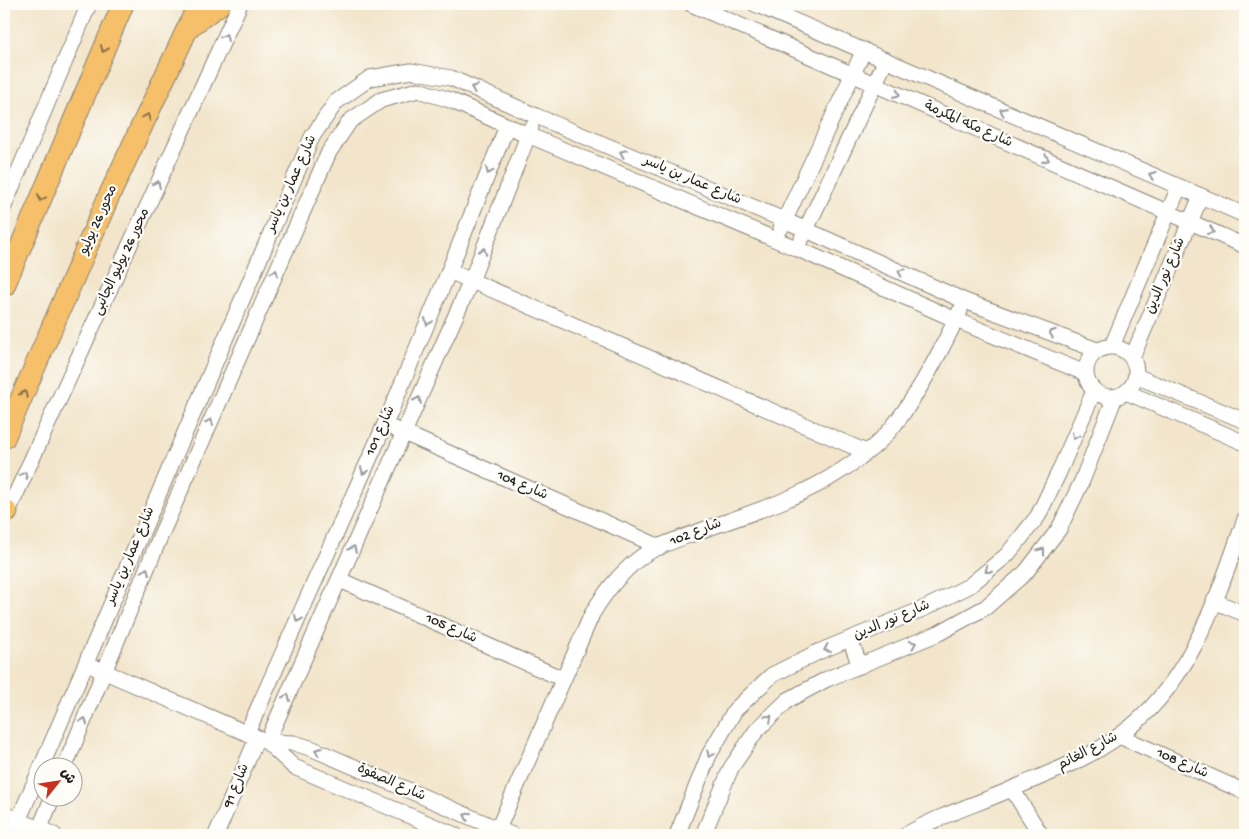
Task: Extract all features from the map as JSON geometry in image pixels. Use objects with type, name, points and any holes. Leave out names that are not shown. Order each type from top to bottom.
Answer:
[{"type":"highway","points":[[4,286],[123,4]]},
{"type":"highway","name":"محور 26 يوليو","points":[[4,438],[109,196],[190,27],[199,4]]},
{"type":"highway","points":[[190,27],[220,4]]},
{"type":"street","points":[[4,206],[89,4]]},
{"type":"street","name":"محور 26 يوليو الجانبى","points":[[5,514],[240,4]]},
{"type":"street","name":"شارع مكه المكرمة","points":[[692,4],[719,9],[751,30],[1245,246]]},
{"type":"street","points":[[751,30],[758,5]]},
{"type":"street","name":"شارع مكه المكرمة","points":[[758,5],[1245,215]]},
{"type":"street","points":[[776,239],[864,50]]},
{"type":"street","points":[[798,249],[886,60]]},
{"type":"street","name":"شارع عمار بن ياسر","points":[[12,835],[312,137],[336,102],[370,78],[411,71],[450,78],[784,220],[965,301],[1105,348]]},
{"type":"street","name":"شارع عمار بن ياسر","points":[[70,756],[160,537],[329,152],[350,122],[381,100],[418,90],[450,100],[528,135],[776,239],[956,320],[1085,373]]},
{"type":"street","name":"شارع 101","points":[[257,738],[340,580],[471,281],[536,116]]},
{"type":"street","name":"شارع 101","points":[[257,738],[507,126]]},
{"type":"street","points":[[298,170],[317,178]]},
{"type":"street","name":"شارع نور الدين","points":[[1105,348],[1179,187]]},
{"type":"street","name":"شارع نور الدين","points":[[1132,358],[1188,222],[1201,196]]},
{"type":"street","points":[[449,271],[866,452]]},
{"type":"street","name":"شارع 102","points":[[505,832],[562,679],[592,614],[608,588],[642,555],[790,498],[816,486],[866,452],[890,430],[911,402],[965,301]]},
{"type":"street","points":[[219,352],[227,358],[240,352],[235,340],[226,337]]},
{"type":"street","points":[[1121,395],[1132,385],[1136,376],[1132,358],[1125,351],[1105,348],[1088,360],[1085,373],[1088,383],[1094,391],[1102,396],[1121,395],[1245,443]]},
{"type":"street","points":[[1136,376],[1245,421]]},
{"type":"street","name":"شارع نور الدين","points":[[676,835],[709,755],[735,710],[772,675],[850,639],[925,608],[969,586],[1007,555],[1038,516],[1094,391]]},
{"type":"street","name":"شارع نور الدين","points":[[703,835],[731,768],[756,731],[788,700],[827,679],[939,633],[986,607],[1026,572],[1059,530],[1121,395]]},
{"type":"street","name":"شارع 104","points":[[385,424],[660,547]]},
{"type":"street","name":"شارع الغانم","points":[[906,835],[933,820],[1012,789],[1090,754],[1120,736],[1151,710],[1177,678],[1188,660],[1214,601],[1245,520]]},
{"type":"street","points":[[142,530],[160,537]]},
{"type":"street","name":"شارع 105","points":[[340,580],[562,679]]},
{"type":"street","points":[[1214,601],[1245,614]]},
{"type":"street","points":[[850,639],[860,666]]},
{"type":"street","name":"شارع الصفوة","points":[[85,664],[257,738],[294,767],[455,835]]},
{"type":"street","name":"شارع 108","points":[[1120,736],[1245,792]]},
{"type":"street","name":"شارع الصفوة","points":[[257,738],[294,743],[313,749],[505,832]]},
{"type":"street","name":"شارع 91","points":[[216,835],[257,738]]},
{"type":"street","points":[[1012,789],[1041,835]]},
{"type":"street","points":[[4,814],[44,833],[51,806]]}]
